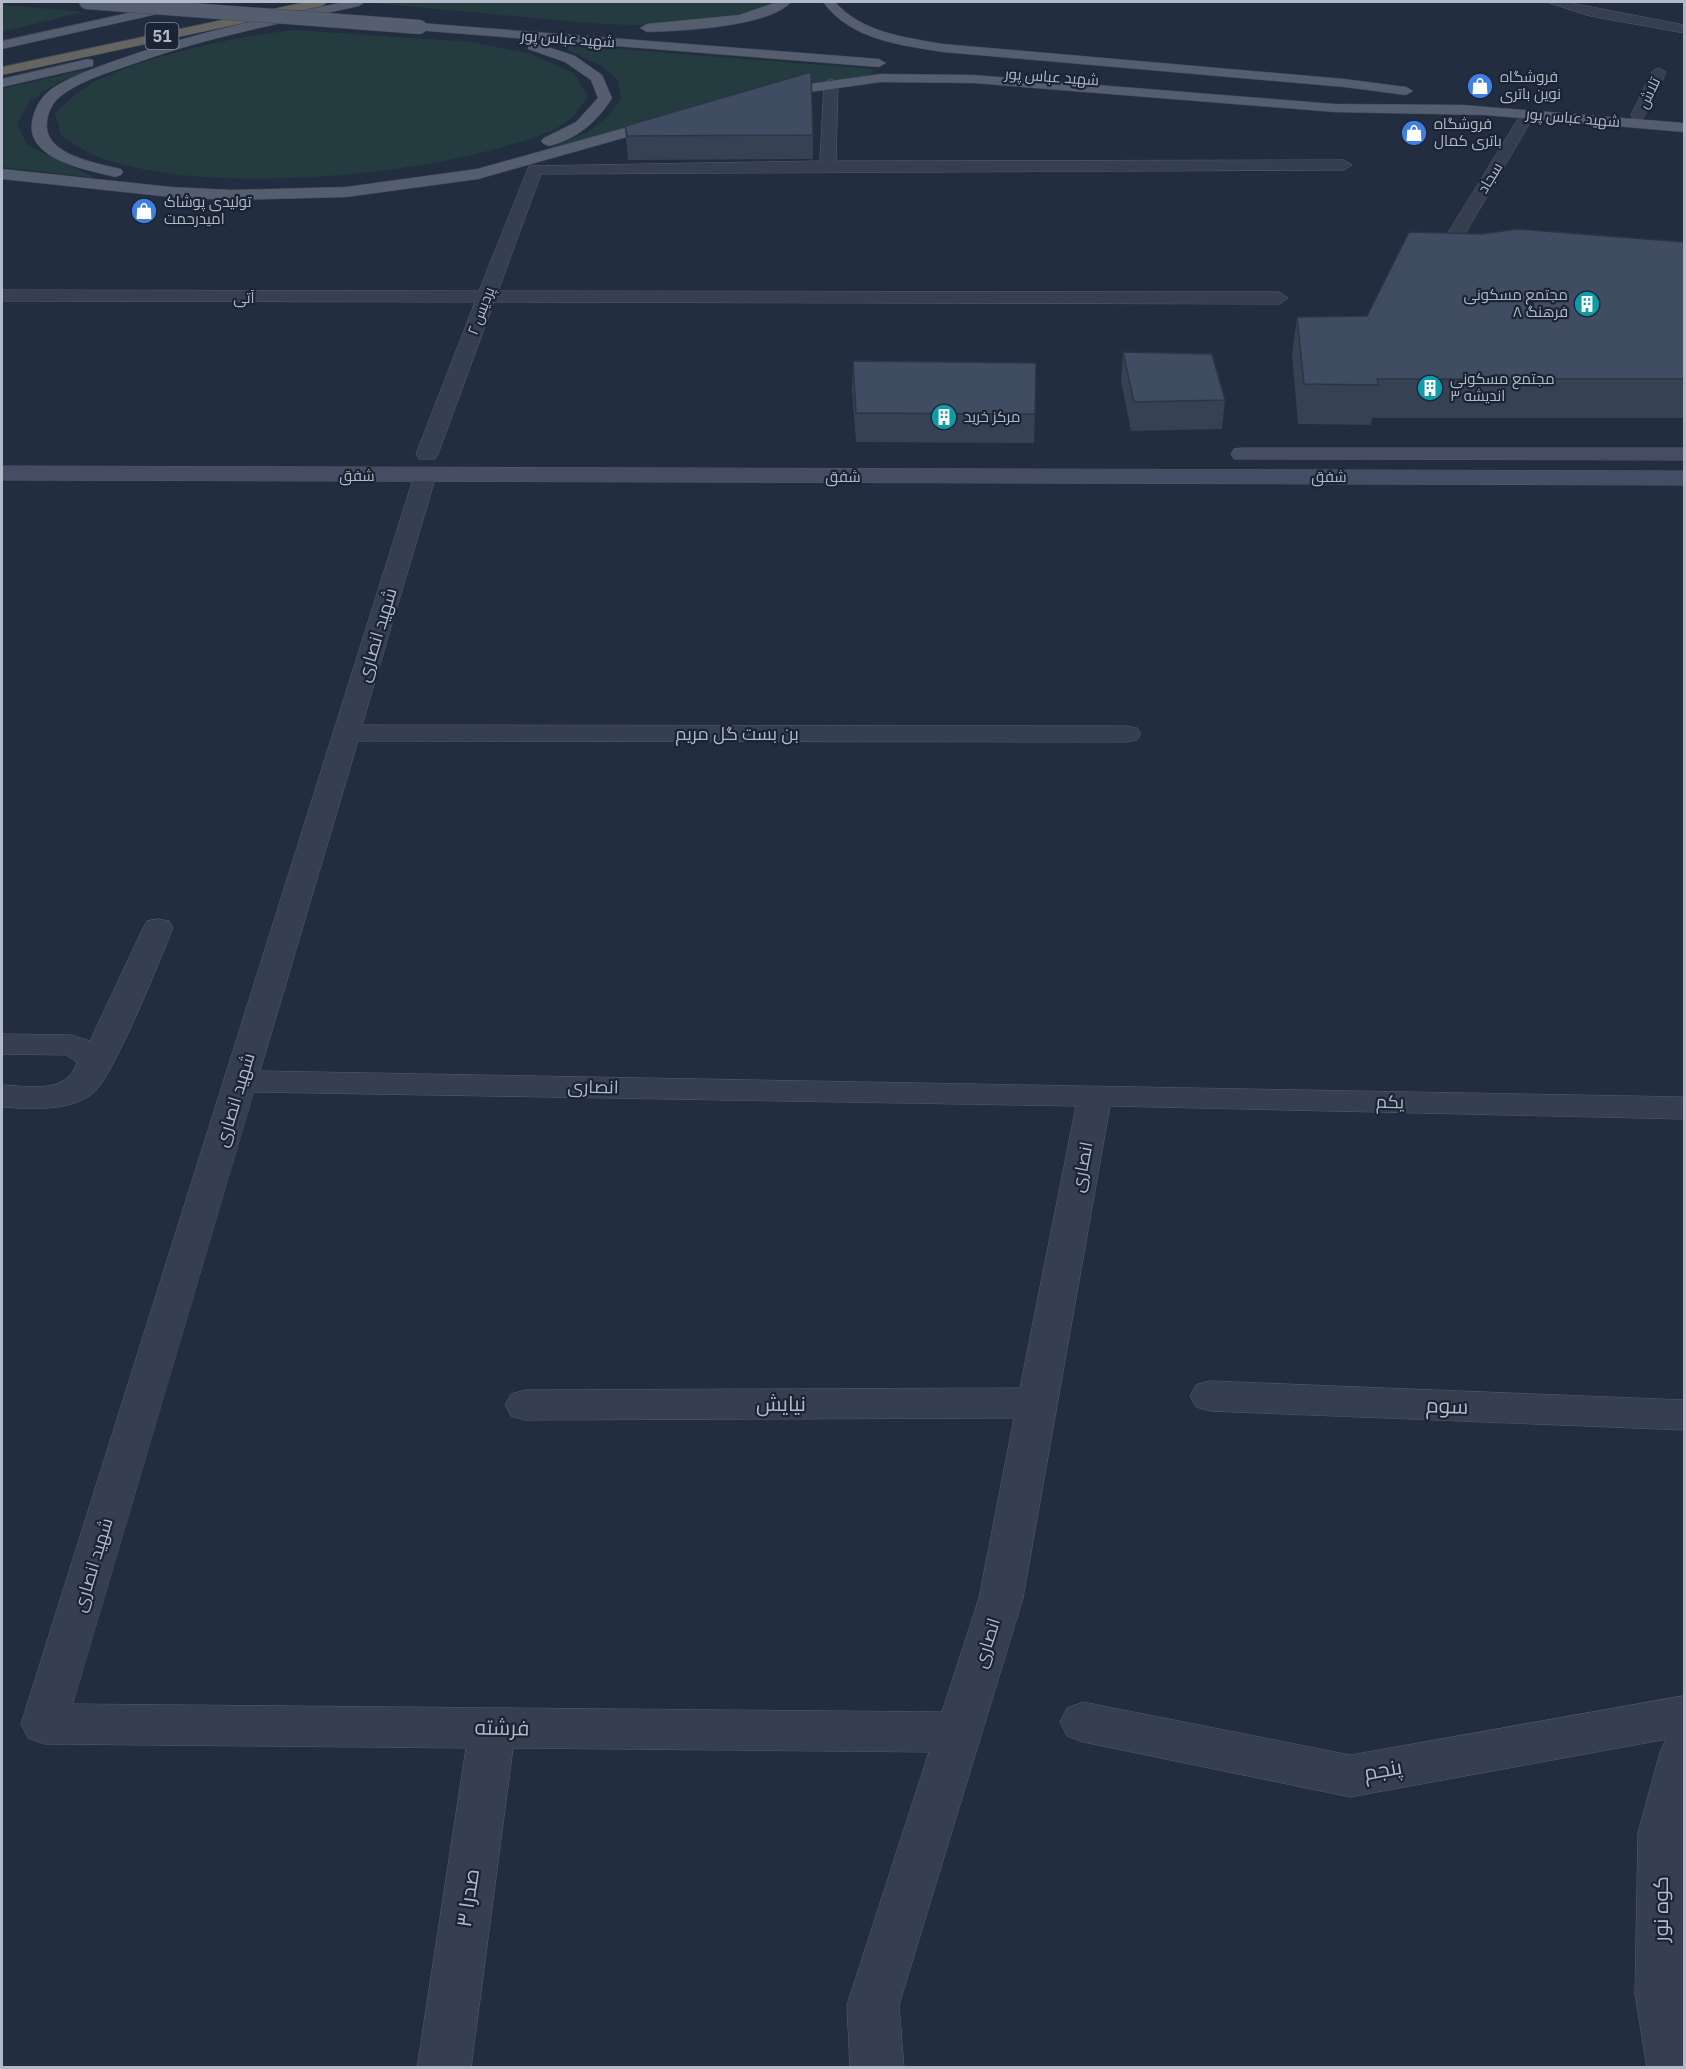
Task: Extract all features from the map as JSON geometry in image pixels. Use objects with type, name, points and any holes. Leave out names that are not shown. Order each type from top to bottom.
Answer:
[{"type":"highway","name":"51","points":[[2,57],[264,2]]},
{"type":"highway","name":"51","points":[[2,71],[322,2]]},
{"type":"main road","name":"شهید عباس پور","points":[[84,2],[1684,119]]},
{"type":"main road","points":[[2,45],[193,2]]},
{"type":"main road","name":"شهید عباس پور","points":[[206,2],[434,17],[1486,106],[1528,114],[1684,128]]},
{"type":"main road","points":[[2,82],[359,2]]},
{"type":"main road","points":[[633,27],[707,24],[752,16],[785,2]]},
{"type":"main road","points":[[829,2],[838,15],[855,24],[900,40],[943,48],[1344,83],[1427,94],[1486,106]]},
{"type":"main road","points":[[477,21],[570,24]]},
{"type":"main road","points":[[183,41],[97,72],[58,90],[41,109],[38,131],[47,147],[79,163],[123,174],[183,181],[239,184],[366,179],[430,172],[532,148],[573,131],[595,115],[605,98],[597,78],[570,59],[538,47],[458,30]]},
{"type":"main road","points":[[747,99],[785,89],[881,78],[973,79],[1334,108],[1486,106]]},
{"type":"main road","points":[[2,174],[171,192],[231,195],[346,192],[478,174],[679,118]]},
{"type":"main road","name":"شفق","points":[[2,453],[426,465],[1684,478]]},
{"type":"main road","name":"شفق","points":[[2,473],[426,465],[655,454]]},
{"type":"main road","name":"شفق","points":[[1218,454],[1684,454]]},
{"type":"street","points":[[1553,2],[1590,12],[1684,29]]},
{"type":"street","name":"تلاش","points":[[1638,115],[1659,72]]},
{"type":"street","points":[[831,83],[828,166],[1344,165]]},
{"type":"street","name":"سجاد","points":[[1452,241],[1528,114]]},
{"type":"street","name":"پردیس ۲","points":[[426,465],[535,169],[828,166]]},
{"type":"street","name":"آتی","points":[[2,296],[486,299],[1279,298]]},
{"type":"street","name":"شهید انصاری","points":[[44,1724],[347,733],[426,465]]},
{"type":"street","name":"بن بست گل مریم","points":[[347,733],[1127,734]]},
{"type":"street","points":[[2,1096],[34,1099],[63,1094],[87,1079],[158,928]]},
{"type":"street","points":[[2,1044],[71,1045],[91,1054],[94,1062],[93,1070]]},
{"type":"street","name":"انصاری","points":[[241,1081],[1095,1095],[1001,1598],[873,2005],[876,2067]]},
{"type":"street","name":"یکم","points":[[1095,1095],[1684,1108]]},
{"type":"street","name":"سوم","points":[[1210,1396],[1684,1415]]},
{"type":"street","name":"نیایش","points":[[525,1406],[1038,1403]]},
{"type":"street","name":"پنجم","points":[[1083,1722],[1350,1776],[1684,1716]]},
{"type":"street","name":"فرشته","points":[[44,1724],[959,1732]]},
{"type":"street","name":"صدرا ۳","points":[[444,2067],[492,1728]]},
{"type":"street","name":"کوه نور","points":[[1674,2067],[1661,1994],[1662,1833],[1684,1752]]},
{"type":"green space","points":[[778,2],[750,13],[720,20],[687,24],[618,25],[372,3]]},
{"type":"green space","points":[[2,4],[7,5],[83,12],[2,32]]},
{"type":"green space","points":[[295,30],[471,42],[531,54],[574,73],[588,96],[568,121],[560,127],[531,139],[449,160],[345,175],[232,178],[179,175],[130,166],[89,153],[61,136],[55,113],[79,91],[103,78],[155,58],[185,50],[245,37]]},
{"type":"green space","points":[[555,44],[873,69],[872,76],[759,91],[531,154],[570,140],[593,128],[604,120],[621,98],[617,79],[600,65]]},
{"type":"green space","points":[[93,68],[59,82],[30,101],[17,124],[27,145],[96,178],[2,167],[2,89]]},
{"type":"building","points":[[811,72],[813,135],[627,136],[625,126]]},
{"type":"building","points":[[1517,229],[1684,242],[1684,379],[1377,379],[1378,385],[1304,384],[1297,317],[1367,316],[1409,232],[1481,234]]},
{"type":"building","points":[[1123,352],[1212,354],[1225,400],[1134,402]]},
{"type":"building","points":[[853,361],[1036,363],[1035,414],[856,413]]},
{"type":"place","name":"فروشگاه نوین باتری","points":[[1480,86]]},
{"type":"place","name":"فروشگاه باتری کمال","points":[[1414,133]]},
{"type":"place","name":"تولیدی پوشاک امیدرحمت","points":[[144,211]]},
{"type":"place","name":"مجتمع مسکونی فرهنگ ۸","points":[[1587,304]]},
{"type":"place","name":"مجتمع مسکونی اندیشه ۳","points":[[1430,388]]},
{"type":"place","name":"مرکز خرید","points":[[944,417]]}]
